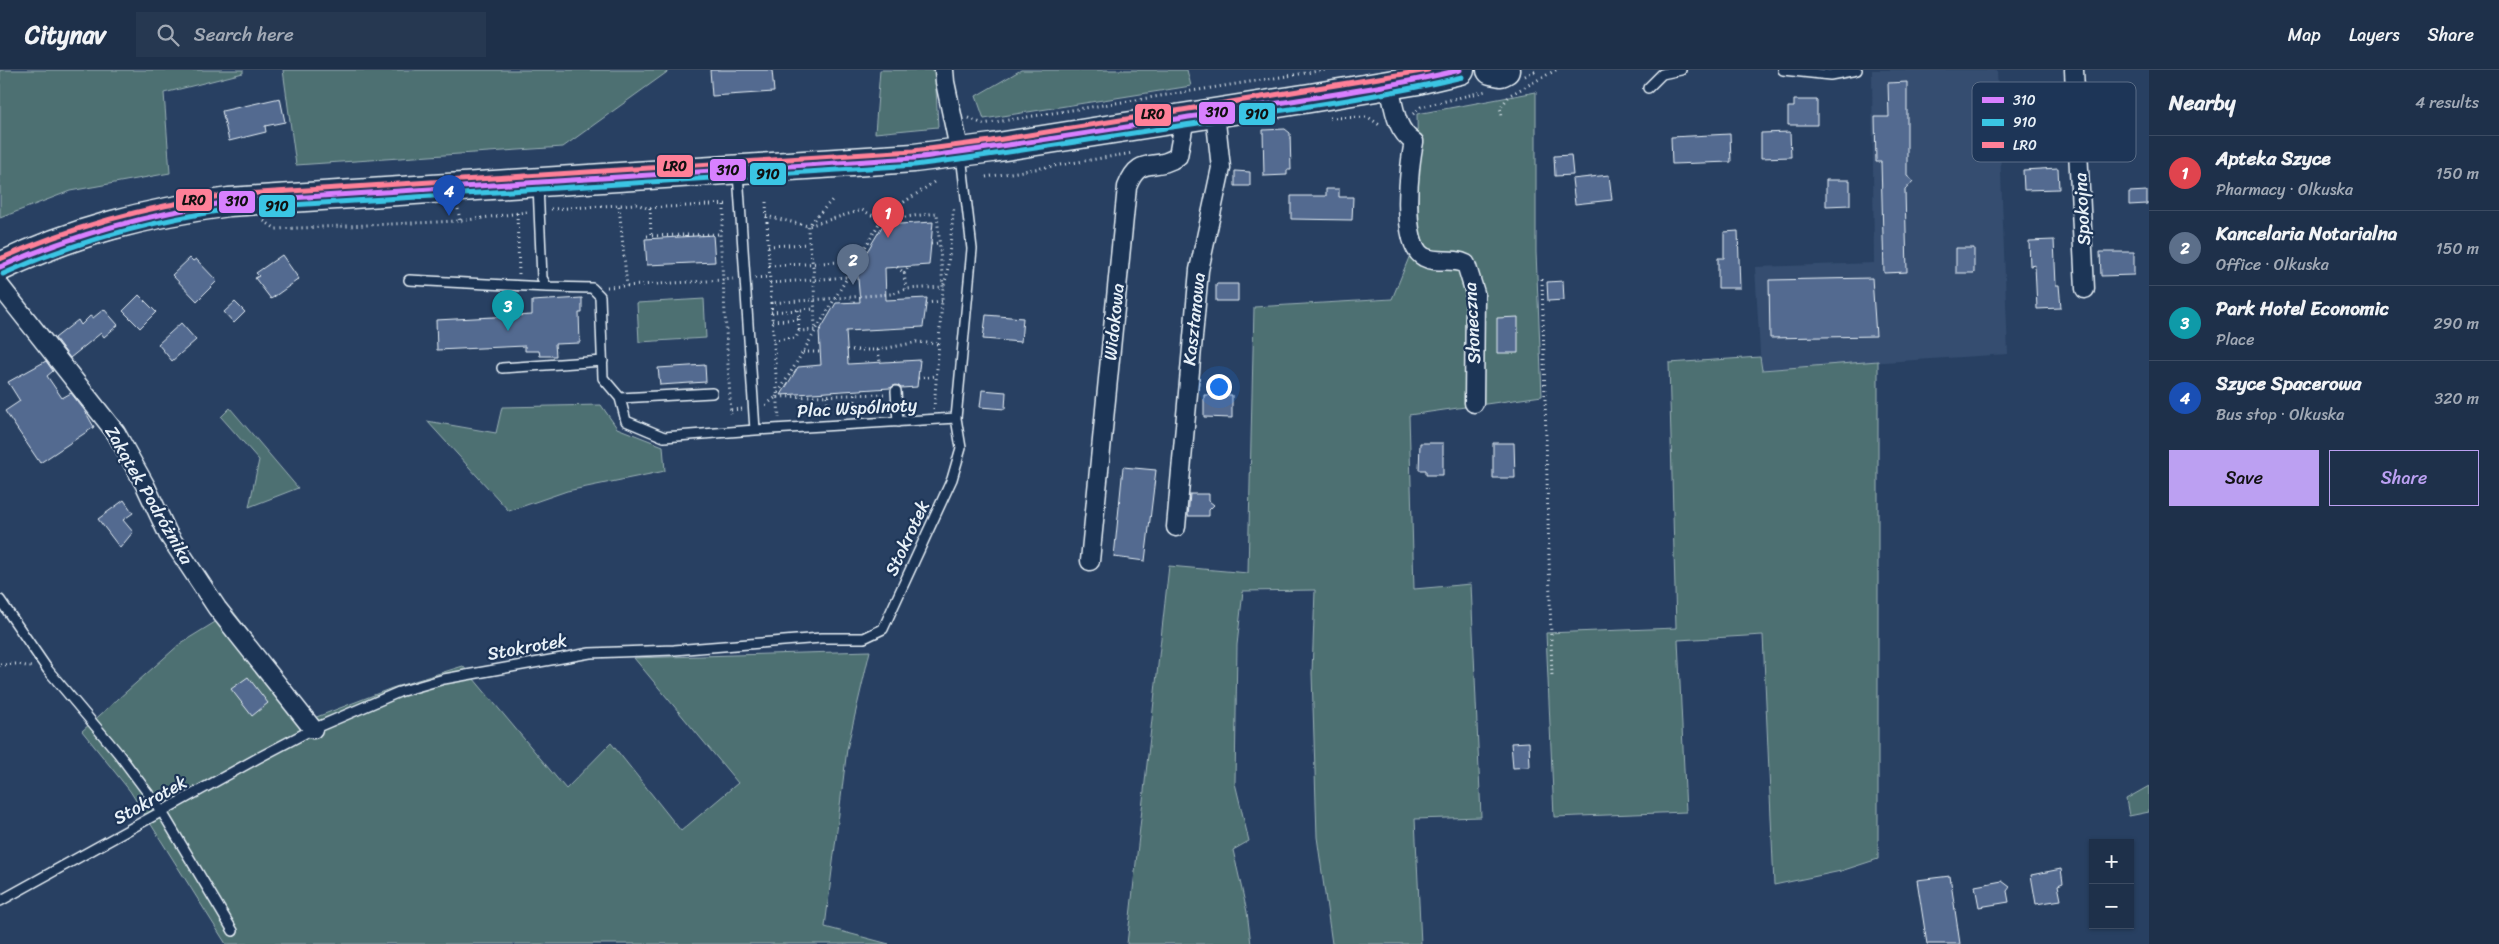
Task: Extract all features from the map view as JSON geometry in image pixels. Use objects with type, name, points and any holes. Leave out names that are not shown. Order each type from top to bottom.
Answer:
[{"type":"main road","points":[[0,267],[92,230],[168,210],[229,202],[860,163],[960,153],[1389,85],[1460,70]]},
{"type":"street","points":[[944,70],[960,153]]},
{"type":"street","name":"Słoneczna","points":[[1389,85],[1400,128],[1407,138],[1414,142],[1408,185],[1413,246],[1422,256],[1430,260],[1460,261],[1466,264],[1475,293],[1474,403]]},
{"type":"street","name":"Kasztanowa","points":[[1176,527],[1199,270],[1221,168],[1215,113]]},
{"type":"street","name":"Widokowa","points":[[1090,562],[1127,187],[1133,172],[1142,167],[1171,162],[1178,156],[1185,118]]},
{"type":"street","name":"Spokojna","points":[[2079,162],[2085,289]]},
{"type":"street","name":"Zakątek Podróżnika","points":[[0,286],[116,433],[146,485],[168,534],[217,608],[313,729]]},
{"type":"lane","points":[[1648,88],[1662,74],[1681,70]]},
{"type":"lane","points":[[1784,70],[1830,75],[1857,70]]},
{"type":"lane","points":[[956,418],[972,250],[960,153]]},
{"type":"lane","points":[[738,170],[755,430]]},
{"type":"lane","points":[[538,182],[542,278],[547,287]]},
{"type":"lane","points":[[409,280],[592,288],[600,296],[604,378],[620,398],[712,393]]},
{"type":"lane","points":[[502,368],[603,361]]},
{"type":"lane","points":[[896,390],[898,422]]},
{"type":"lane","name":"Plac Wspólnoty","points":[[620,398],[626,421],[664,437],[956,418]]},
{"type":"lane","name":"Stokrotek","points":[[0,901],[313,729],[399,692],[444,679],[565,656],[606,651],[674,650],[812,639],[864,638],[877,634],[883,629],[891,615],[904,580],[952,479],[961,448],[956,418]]},
{"type":"lane","points":[[0,600],[48,670],[118,753],[162,812],[233,931]]},
{"type":"path","points":[[964,114],[971,120],[983,124],[1325,70]]},
{"type":"path","points":[[1412,120],[1414,112],[1421,107],[1501,77],[1538,70]]},
{"type":"path","points":[[1502,116],[1500,108],[1510,96],[1556,70]]},
{"type":"path","points":[[724,205],[724,216],[720,234],[731,412],[762,408],[776,397],[880,220],[894,208],[912,199],[934,182]]},
{"type":"path","points":[[815,330],[814,280],[808,244],[808,226],[834,198]]},
{"type":"path","points":[[766,202],[776,397],[780,429]]},
{"type":"path","points":[[943,287],[947,275],[954,203]]},
{"type":"path","points":[[262,220],[276,229],[460,220],[539,210],[637,204],[650,208],[732,204]]},
{"type":"path","points":[[619,206],[627,286]]},
{"type":"path","points":[[650,208],[651,236]]},
{"type":"path","points":[[766,216],[808,226],[862,210],[880,220],[937,213],[943,301],[933,420]]},
{"type":"path","points":[[517,214],[520,312]]},
{"type":"path","points":[[646,236],[720,234]]},
{"type":"path","points":[[768,246],[808,244]]},
{"type":"path","points":[[932,244],[939,244]]},
{"type":"path","points":[[769,266],[857,261]]},
{"type":"path","points":[[904,273],[909,266]]},
{"type":"path","points":[[897,267],[904,273],[906,289]]},
{"type":"path","points":[[751,278],[770,277]]},
{"type":"path","points":[[770,283],[848,277]]},
{"type":"path","points":[[592,288],[738,279]]},
{"type":"path","points":[[1542,280],[1552,677]]},
{"type":"path","points":[[771,303],[891,294],[906,289],[943,287]]},
{"type":"path","points":[[926,303],[943,301]]},
{"type":"path","points":[[771,312],[814,309]]},
{"type":"path","points":[[773,340],[796,338],[799,331],[798,310]]},
{"type":"path","points":[[772,321],[798,319]]},
{"type":"path","points":[[799,331],[815,330]]},
{"type":"path","points":[[847,350],[878,350],[917,342],[940,344]]},
{"type":"path","points":[[878,350],[880,362]]},
{"type":"path","points":[[803,352],[820,352]]},
{"type":"path","points":[[918,378],[936,376]]},
{"type":"path","points":[[882,389],[885,399]]},
{"type":"path","points":[[776,397],[882,394]]},
{"type":"path","points":[[855,395],[856,406]]},
{"type":"path","points":[[827,396],[828,408]]},
{"type":"path","points":[[803,397],[804,409]]},
{"type":"path","points":[[0,665],[17,664],[48,670]]},
{"type":"shaded area","points":[[1872,70],[1997,70],[1997,82],[1972,82],[1972,162],[2001,162],[2008,354],[1761,370],[1755,267],[1874,263]]},
{"type":"green space","points":[[0,70],[243,70],[243,73],[164,93],[170,173],[70,191],[0,218]]},
{"type":"green space","points":[[283,70],[670,70],[563,147],[296,165]]},
{"type":"green space","points":[[880,70],[935,70],[938,127],[875,133]]},
{"type":"green space","points":[[1021,70],[1187,70],[1191,86],[984,119],[976,96]]},
{"type":"green space","points":[[1536,92],[1536,252],[1542,396],[1409,415],[1414,589],[1471,584],[1481,817],[1415,819],[1421,944],[1332,944],[1317,837],[1312,673],[1315,590],[1243,591],[1237,645],[1235,783],[1249,841],[1233,850],[1247,912],[1251,944],[1127,944],[1169,566],[1248,573],[1254,307],[1392,299],[1419,233],[1417,114]]},
{"type":"green space","points":[[704,299],[706,338],[639,342],[637,303]]},
{"type":"green space","points":[[1760,357],[1762,370],[1878,361],[1878,859],[1841,871],[1774,885],[1763,635],[1678,640],[1686,812],[1554,817],[1546,633],[1676,628],[1669,363]]},
{"type":"green space","points":[[601,405],[617,428],[663,446],[665,471],[567,491],[509,511],[427,421],[496,433],[502,407]]},
{"type":"green space","points":[[230,408],[298,488],[249,507],[259,460],[221,417]]},
{"type":"green space","points":[[233,611],[314,718],[392,688],[463,666],[566,789],[611,743],[681,831],[738,783],[634,658],[870,651],[847,749],[825,927],[889,944],[226,944],[130,791],[82,731],[181,643]]},
{"type":"green space","points":[[2149,786],[2149,812],[2129,816],[2126,799]]},
{"type":"building","points":[[710,70],[772,70],[774,92],[712,96]]},
{"type":"building","points":[[1907,82],[1907,176],[1913,181],[1905,190],[1907,272],[1884,273],[1881,162],[1876,162],[1875,117],[1889,117],[1888,83]]},
{"type":"building","points":[[280,98],[285,122],[265,126],[266,132],[229,141],[222,111]]},
{"type":"building","points":[[1794,100],[1817,100],[1817,125],[1788,125],[1788,107],[1794,107]]},
{"type":"building","points":[[1285,129],[1290,133],[1291,170],[1287,170],[1287,175],[1264,176],[1263,130]]},
{"type":"building","points":[[1790,132],[1791,157],[1761,158],[1761,133]]},
{"type":"building","points":[[1730,134],[1731,162],[1672,164],[1671,137]]},
{"type":"building","points":[[1571,155],[1573,175],[1555,176],[1554,156]]},
{"type":"building","points":[[2058,168],[2059,189],[2024,190],[2023,170]]},
{"type":"building","points":[[1235,171],[1250,172],[1250,186],[1235,186]]},
{"type":"building","points":[[1609,175],[1612,200],[1575,204],[1572,179]]},
{"type":"building","points":[[1826,180],[1850,180],[1850,205],[1826,206]]},
{"type":"building","points":[[1326,189],[1339,189],[1339,197],[1353,197],[1352,220],[1291,219],[1291,196],[1326,196]]},
{"type":"building","points":[[2147,191],[2147,204],[2129,205],[2129,192]]},
{"type":"building","points":[[933,222],[929,265],[885,268],[886,300],[927,298],[923,327],[846,331],[848,364],[920,360],[917,387],[901,388],[896,385],[890,388],[781,395],[798,367],[821,365],[819,332],[836,303],[860,302],[857,268],[883,225]]},
{"type":"building","points":[[1738,231],[1740,288],[1718,288],[1718,258],[1724,258],[1724,232]]},
{"type":"building","points":[[713,235],[715,262],[647,265],[645,239]]},
{"type":"building","points":[[2054,240],[2056,285],[2059,285],[2061,308],[2037,309],[2035,265],[2030,266],[2029,241]]},
{"type":"building","points":[[1956,248],[1974,248],[1974,273],[1956,273]]},
{"type":"building","points":[[2100,252],[2134,252],[2134,275],[2101,276]]},
{"type":"building","points":[[282,255],[299,279],[271,299],[255,278],[259,276],[256,273]]},
{"type":"building","points":[[190,258],[193,261],[196,259],[217,281],[197,301],[172,275]]},
{"type":"building","points":[[1872,278],[1876,336],[1770,338],[1769,280]]},
{"type":"building","points":[[1563,281],[1564,300],[1548,301],[1547,282]]},
{"type":"building","points":[[1216,284],[1238,284],[1238,301],[1216,301]]},
{"type":"building","points":[[139,295],[156,312],[140,328],[123,311]]},
{"type":"building","points":[[582,298],[582,313],[579,313],[580,343],[555,344],[556,356],[540,356],[539,351],[525,351],[525,346],[437,350],[436,320],[532,315],[532,301]]},
{"type":"building","points":[[235,302],[245,312],[234,323],[224,312]]},
{"type":"building","points":[[104,309],[118,325],[104,337],[101,333],[70,358],[55,338],[78,320],[81,325],[90,316],[93,318]]},
{"type":"building","points":[[986,315],[1023,318],[1021,342],[983,339]]},
{"type":"building","points":[[1518,317],[1518,353],[1497,353],[1497,318]]},
{"type":"building","points":[[181,323],[196,340],[172,361],[158,344]]},
{"type":"building","points":[[46,361],[53,371],[47,376],[62,398],[71,393],[85,411],[94,427],[40,463],[5,411],[20,401],[8,382]]},
{"type":"building","points":[[705,365],[706,382],[660,385],[658,368]]},
{"type":"building","points":[[982,390],[1006,392],[1005,409],[980,407]]},
{"type":"building","points":[[1204,395],[1232,395],[1232,418],[1204,417]]},
{"type":"building","points":[[1420,443],[1443,443],[1443,475],[1426,475],[1426,470],[1419,470]]},
{"type":"building","points":[[1493,443],[1514,443],[1515,478],[1493,478]]},
{"type":"building","points":[[1123,467],[1156,470],[1145,561],[1114,557]]},
{"type":"building","points":[[1190,494],[1209,494],[1209,501],[1214,505],[1209,510],[1209,516],[1188,516]]},
{"type":"building","points":[[124,500],[133,513],[123,520],[133,532],[120,548],[98,519]]},
{"type":"building","points":[[248,677],[268,703],[252,716],[231,689]]},
{"type":"building","points":[[1529,742],[1530,767],[1513,768],[1511,743]]},
{"type":"building","points":[[2061,869],[2063,883],[2058,885],[2061,900],[2036,904],[2031,875]]},
{"type":"building","points":[[1950,876],[1960,944],[1927,944],[1917,880]]},
{"type":"building","points":[[2002,881],[2010,887],[2007,891],[2009,902],[1979,907],[1975,886]]},
{"type":"transit line","name":"LR0","points":[[0,259],[27,247],[111,219],[169,205],[228,195],[913,151],[991,141],[1428,70]]},
{"type":"transit line","name":"310","points":[[0,267],[28,255],[112,227],[141,219],[229,202],[914,158],[1030,142],[1341,93],[1401,83],[1460,70]]},
{"type":"transit line","name":"910","points":[[3,274],[86,242],[143,226],[230,209],[915,165],[1313,105],[1403,90],[1462,77]]},
{"type":"place","name":"Szyce Spacerowa","points":[[449,216]]},
{"type":"place","name":"Apteka Szyce","points":[[888,238]]},
{"type":"place","name":"Kancelaria Notarialna","points":[[853,285]]},
{"type":"place","name":"Park Hotel Economic","points":[[508,331]]}]
